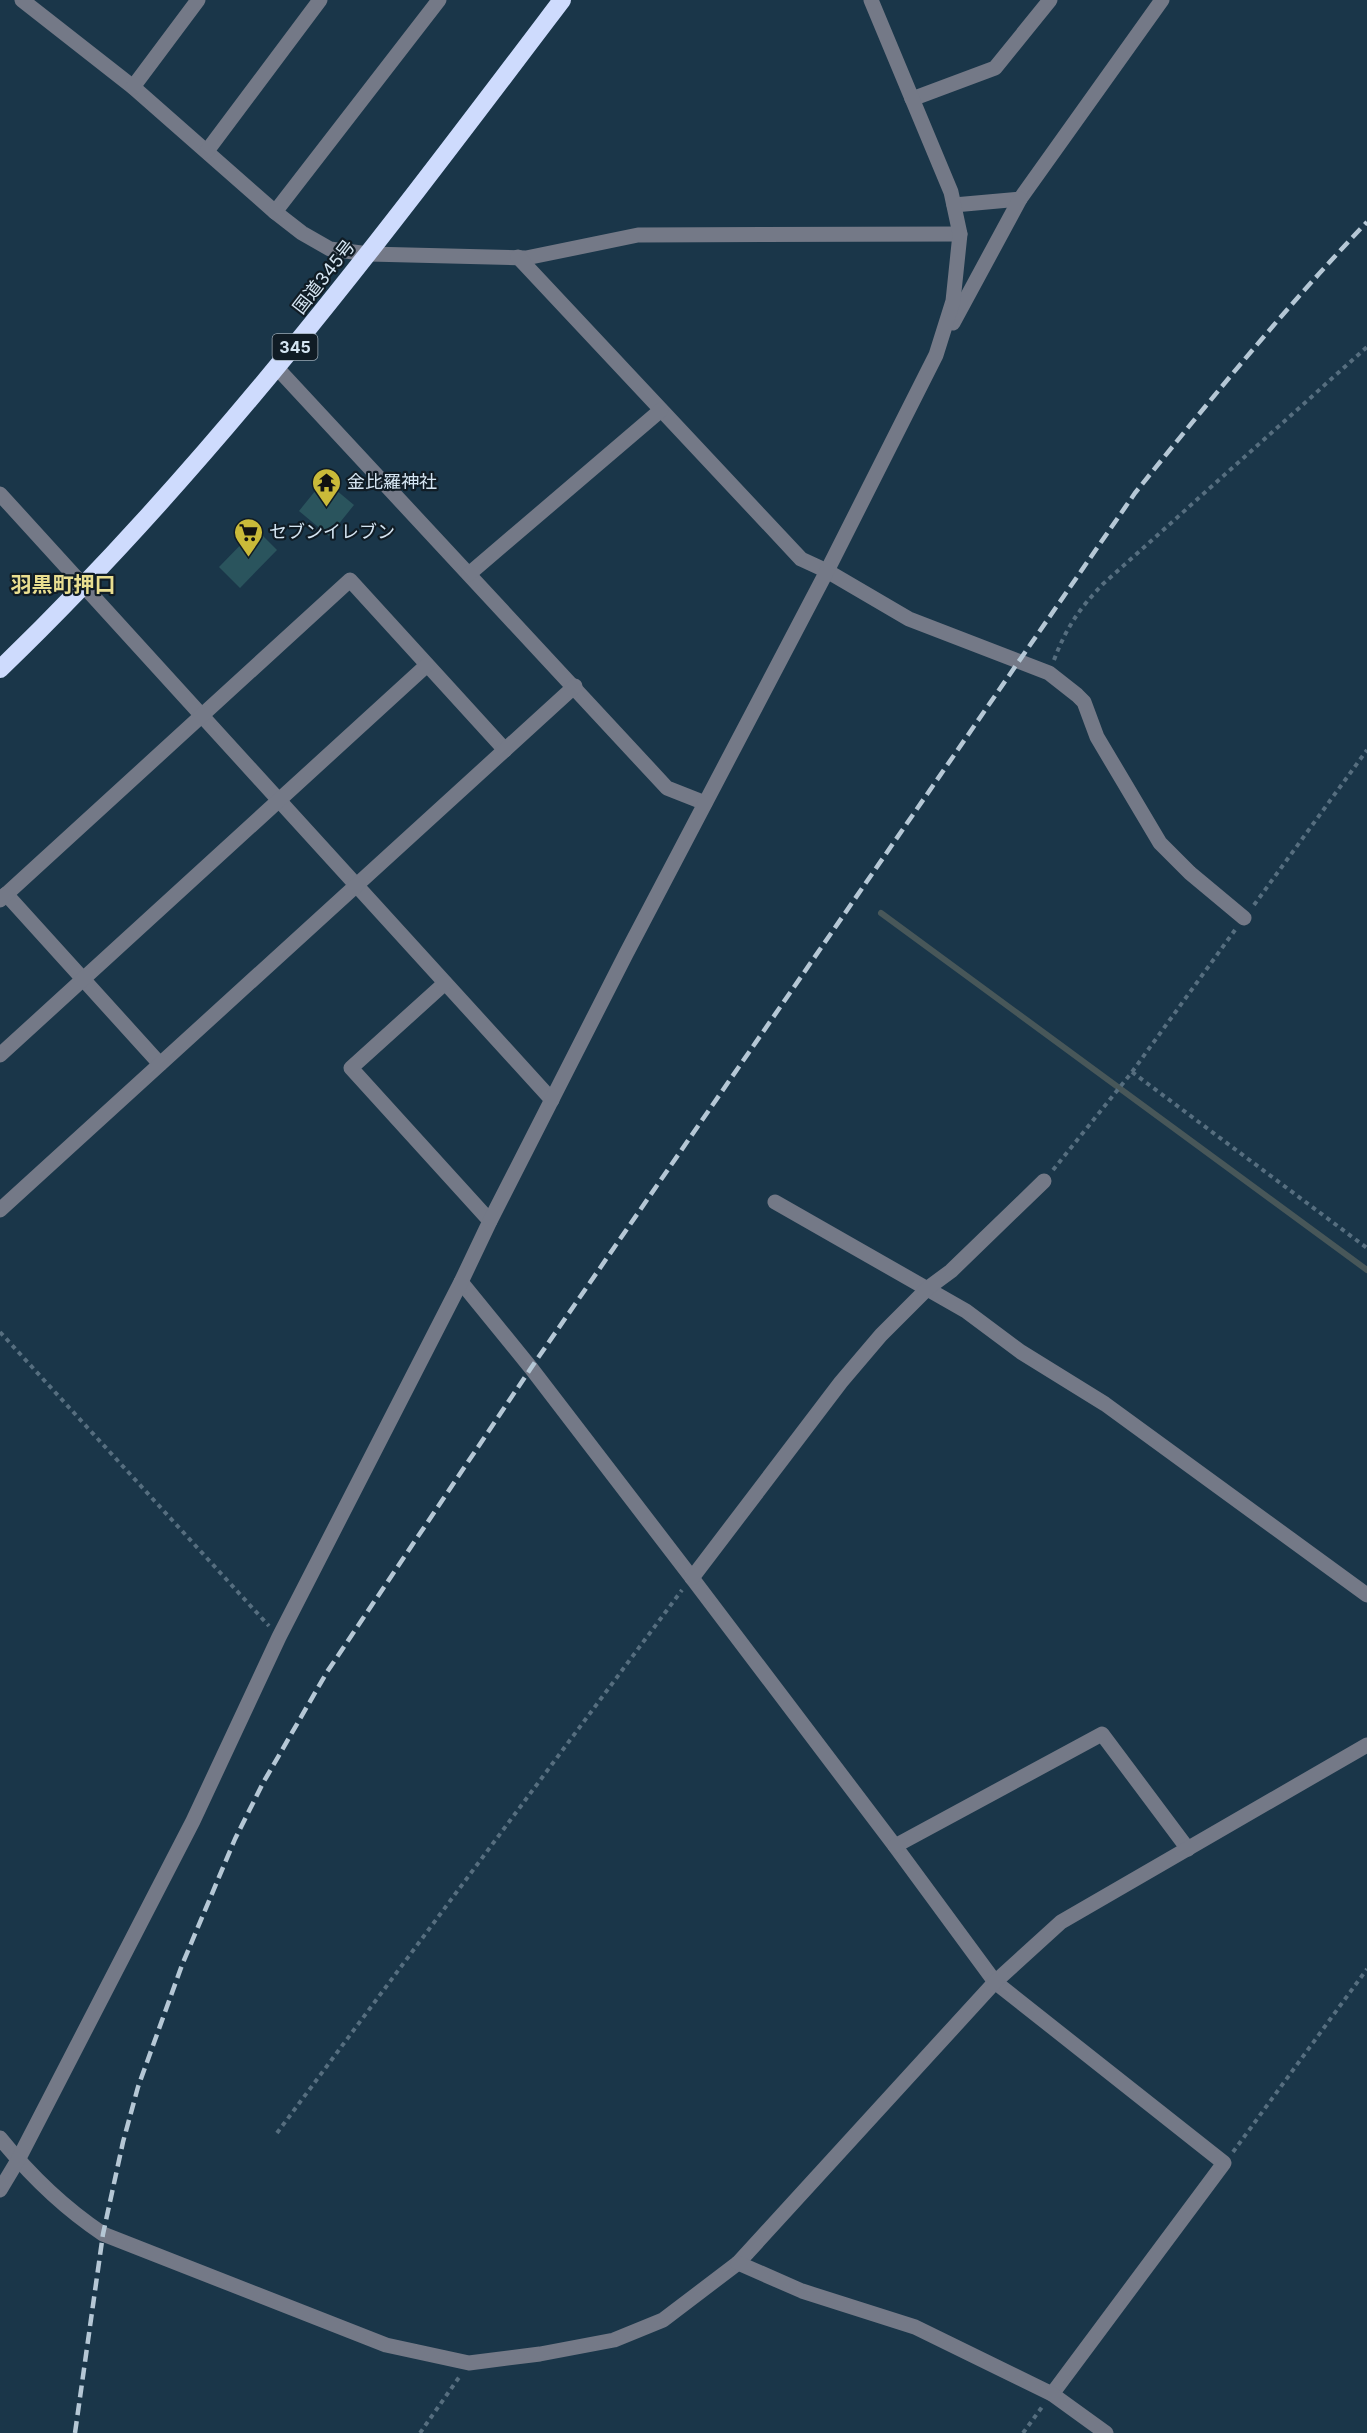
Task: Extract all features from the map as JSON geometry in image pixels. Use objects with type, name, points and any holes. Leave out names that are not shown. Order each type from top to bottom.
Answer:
[{"type":"highway","name":"国道345号","points":[[0,669],[84,586],[183,480],[278,369],[369,254],[562,0]]},
{"type":"street","points":[[22,0],[133,87],[275,212],[302,233],[330,249],[369,254],[526,258],[638,235],[960,234]]},
{"type":"street","points":[[133,87],[198,0]]},
{"type":"street","points":[[207,152],[320,0]]},
{"type":"street","points":[[275,212],[440,0]]},
{"type":"street","points":[[871,0],[951,192],[960,234],[953,301],[936,355]]},
{"type":"street","points":[[912,99],[995,68],[1050,0]]},
{"type":"street","points":[[0,2190],[18,2160],[193,1821],[279,1637],[552,1100],[827,571],[936,355],[1020,199],[1162,0]]},
{"type":"street","points":[[954,205],[1020,199]]},
{"type":"street","points":[[518,257],[801,559],[827,571],[909,619],[1049,673],[1084,702],[1097,737],[1160,843],[1190,873],[1244,918]]},
{"type":"street","points":[[278,369],[667,788],[705,803]]},
{"type":"street","points":[[469,574],[662,410]]},
{"type":"street","points":[[0,494],[552,1100]]},
{"type":"street","points":[[160,1064],[83,979],[3,897],[350,580],[505,750]]},
{"type":"street","points":[[0,1055],[427,665]]},
{"type":"street","points":[[0,1210],[574,686]]},
{"type":"street","points":[[445,983],[351,1068],[490,1221]]},
{"type":"street","points":[[692,1578],[841,1382],[881,1335],[928,1288],[951,1270],[1044,1181]]},
{"type":"street","points":[[775,1202],[966,1311],[1021,1352],[1105,1404],[1367,1595]]},
{"type":"street","points":[[461,1282],[692,1578],[995,1982],[1224,2163],[1052,2394]]},
{"type":"street","points":[[895,1846],[1102,1734],[1188,1849]]},
{"type":"street","points":[[0,2138],[18,2160],[82,2220],[103,2234],[386,2345],[469,2363],[540,2354],[614,2340],[663,2320],[738,2264],[995,1982],[1062,1922],[1367,1745]]},
{"type":"street","points":[[738,2264],[802,2291],[915,2327],[1052,2394],[1106,2433]]},
{"type":"path","points":[[1049,673],[1062,640],[1080,609],[1102,584],[1367,347]]},
{"type":"path","points":[[1044,1181],[1132,1072],[1367,1248]]},
{"type":"path","points":[[0,1332],[279,1637]]},
{"type":"path","points":[[277,2133],[692,1578]]},
{"type":"path","points":[[1224,2163],[1367,1969]]},
{"type":"path","points":[[420,2433],[469,2363]]},
{"type":"path","points":[[1023,2433],[1052,2394]]},
{"type":"building","name":"金比羅神社","points":[[324,480],[354,505],[329,536],[299,511]]},
{"type":"building","name":"セブンイレブン","points":[[256,529],[277,550],[240,588],[219,567]]},
{"type":"waterway","points":[[881,913],[1367,1270]]},
{"type":"railway","points":[[75,2433],[103,2234],[123,2142],[138,2087],[182,1965],[235,1839],[263,1783],[327,1672],[531,1368],[1135,493],[1277,321],[1367,222]]},
{"type":"place","name":"金比羅神社","points":[[326,508]]},
{"type":"place","name":"セブンイレブン","points":[[248,558]]},
{"type":"district","name":"羽黒町押口","points":[[63,585]]}]
